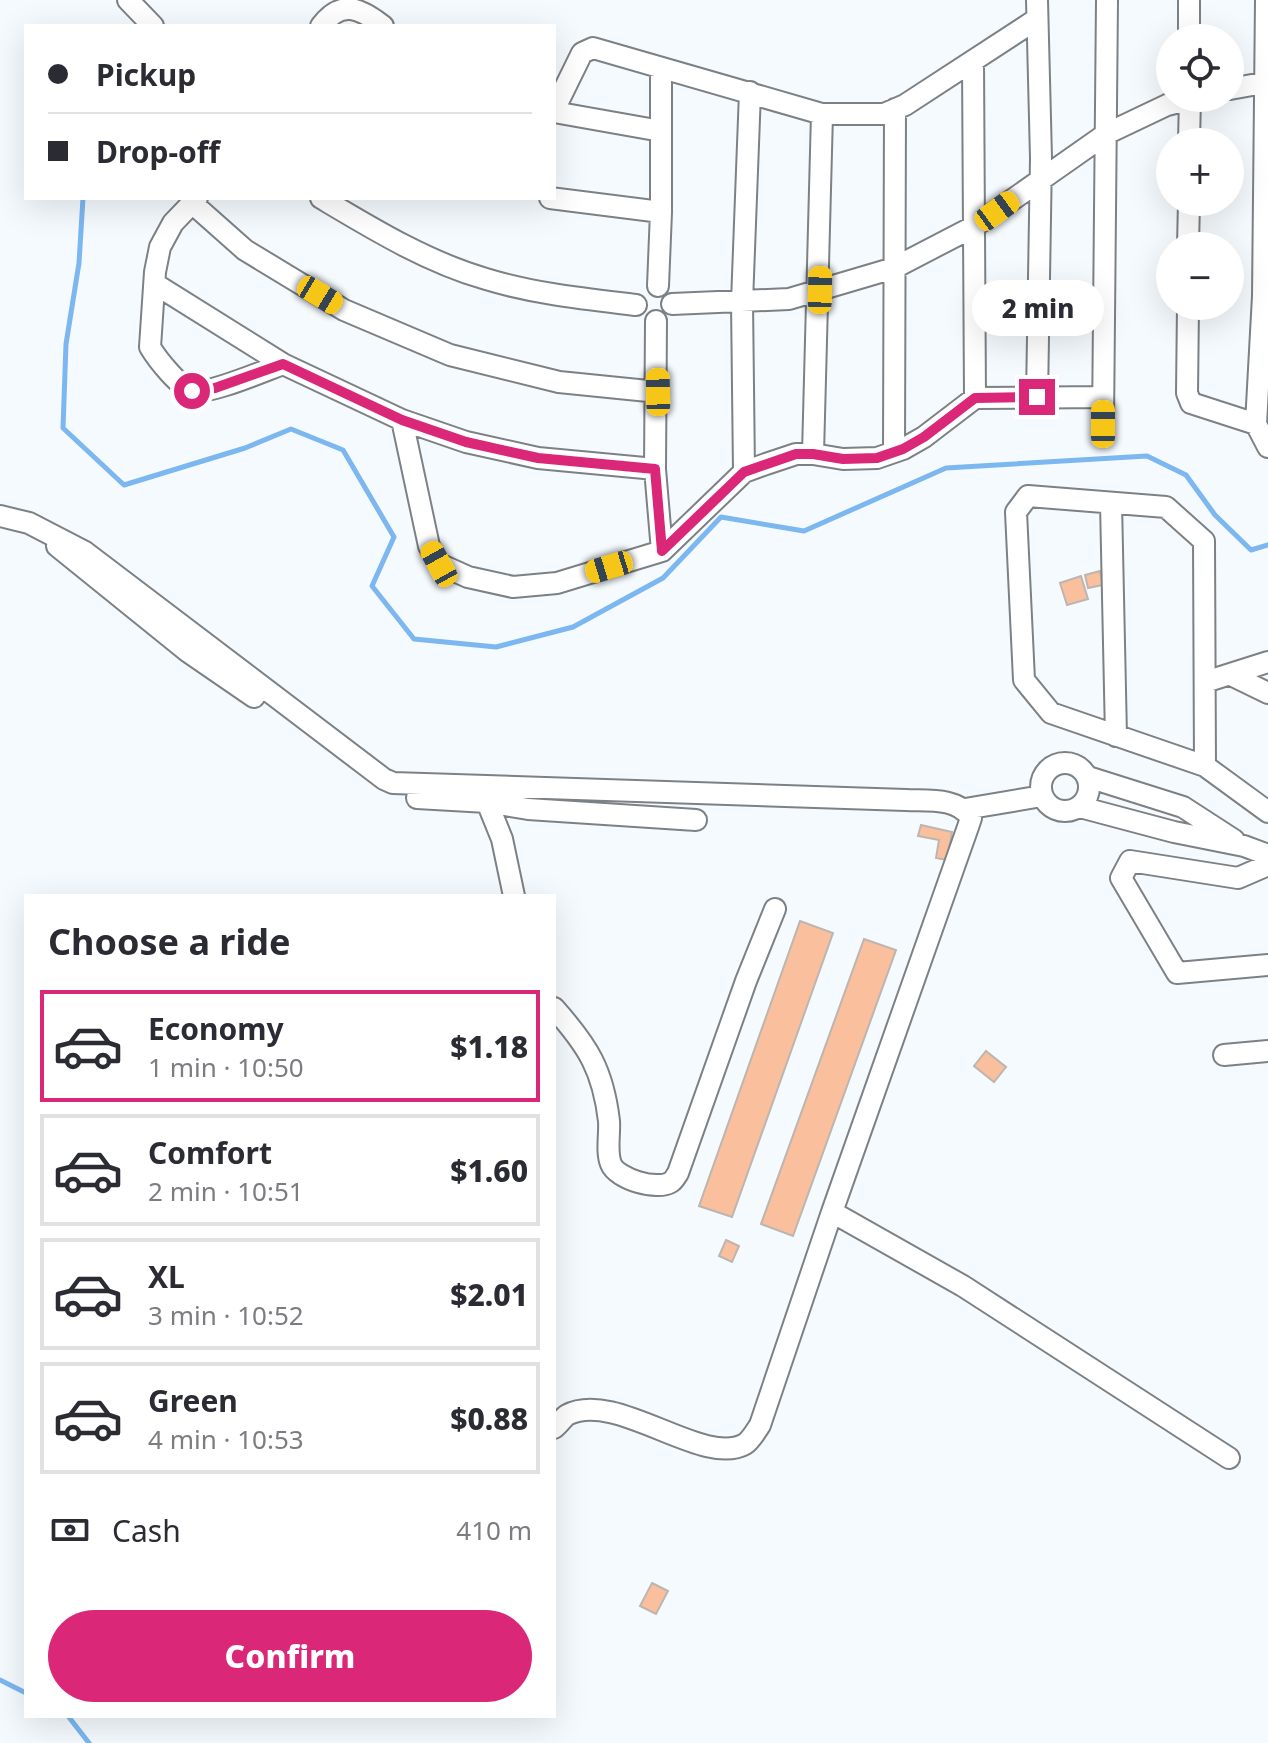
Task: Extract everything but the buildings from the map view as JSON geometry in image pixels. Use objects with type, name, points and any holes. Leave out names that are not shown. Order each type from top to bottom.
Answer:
[{"type":"street","points":[[128,0],[151,24]]},
{"type":"street","points":[[1103,424],[1107,0]]},
{"type":"street","points":[[1189,0],[1189,24]]},
{"type":"street","points":[[1266,0],[1265,295],[1256,424],[1268,447]]},
{"type":"street","points":[[322,24],[340,6],[354,7],[380,24]]},
{"type":"street","points":[[556,107],[582,53],[593,48],[822,114],[884,114],[973,62],[1037,10]]},
{"type":"street","points":[[1037,10],[1041,158],[1037,397]]},
{"type":"street","points":[[973,62],[975,398]]},
{"type":"street","points":[[658,286],[661,69]]},
{"type":"street","points":[[1244,86],[1267,82]]},
{"type":"street","points":[[744,472],[742,302],[750,92]]},
{"type":"street","points":[[894,452],[895,109]]},
{"type":"street","points":[[672,304],[789,299],[894,268],[975,226],[1106,134],[1156,110]]},
{"type":"street","points":[[556,111],[661,131]]},
{"type":"street","points":[[813,454],[820,290],[822,114]]},
{"type":"street","points":[[556,199],[661,212]]},
{"type":"street","points":[[325,200],[422,254],[484,279],[556,295],[636,305]]},
{"type":"street","points":[[283,364],[200,392],[184,387],[150,347],[155,272],[160,247],[173,223],[194,201],[245,250],[344,310],[450,355],[559,382],[658,392]]},
{"type":"street","points":[[155,284],[283,364],[402,420],[466,442],[538,458],[655,469]]},
{"type":"street","points":[[658,286],[668,293],[672,304],[666,317],[656,321],[641,316],[636,305],[642,291],[658,286]]},
{"type":"street","points":[[1188,320],[1187,393],[1191,403],[1256,424]]},
{"type":"street","points":[[656,321],[658,392],[655,469],[662,551]]},
{"type":"street","points":[[402,420],[429,546],[439,564],[468,577],[513,587],[557,583],[662,551],[744,472],[796,454],[843,459],[877,458],[924,437],[975,398],[1103,397]]},
{"type":"street","points":[[1205,766],[1204,541],[1166,507],[1028,496],[1016,512],[1024,680],[1051,713],[1205,766],[1268,812]]},
{"type":"street","points":[[1111,503],[1116,736]]},
{"type":"street","points":[[0,516],[29,523],[85,552],[393,783],[906,800],[953,803],[965,809],[971,818],[918,961],[760,1425],[748,1443],[729,1449],[711,1448],[619,1414],[586,1411],[567,1415],[556,1426]]},
{"type":"street","points":[[29,523],[187,651],[245,690],[385,795],[487,802],[528,809],[696,820]]},
{"type":"street","points":[[1205,682],[1268,662]]},
{"type":"street","points":[[1231,675],[1268,693]]},
{"type":"street","points":[[1061,762],[1072,763],[1082,768],[1088,777],[1090,788],[1087,799],[1080,807],[1058,811],[1042,796],[1040,785],[1051,766],[1061,762]]},
{"type":"street","points":[[1088,777],[1183,807],[1244,846]]},
{"type":"street","points":[[965,809],[1042,796]]},
{"type":"street","points":[[487,802],[502,839],[514,894]]},
{"type":"street","points":[[1080,807],[1174,832],[1244,846],[1268,855]]},
{"type":"street","points":[[1268,865],[1238,878],[1130,861],[1121,878],[1177,973],[1268,965]]},
{"type":"street","points":[[556,1010],[587,1049],[605,1087],[610,1163],[618,1174],[627,1179],[663,1185],[672,1182],[678,1173],[775,909]]},
{"type":"street","points":[[1224,1055],[1268,1051]]},
{"type":"street","points":[[832,1212],[963,1286],[1229,1458]]},
{"type":"waterway","points":[[83,200],[79,263],[66,344],[63,428],[124,485],[245,448],[291,429],[343,450],[394,537],[372,586],[414,639],[496,647],[573,627],[663,578],[721,517],[804,531],[946,468],[1147,456],[1186,475],[1215,515],[1251,550],[1268,545]]},
{"type":"waterway","points":[[0,1680],[24,1692]]},
{"type":"waterway","points":[[70,1718],[89,1743]]},
{"type":"route","points":[[192,391],[215,388],[283,364],[402,420],[466,442],[538,458],[655,469],[662,551],[744,472],[796,454],[843,459],[877,458],[924,437],[975,398],[1037,397]]}]
